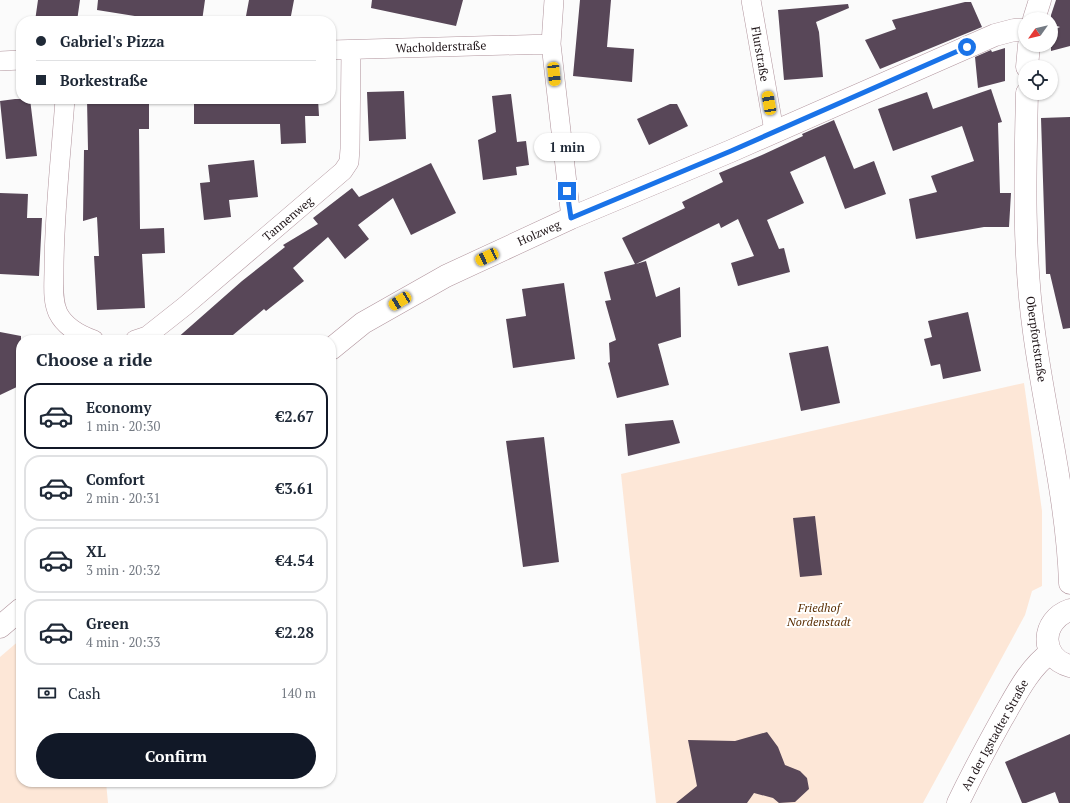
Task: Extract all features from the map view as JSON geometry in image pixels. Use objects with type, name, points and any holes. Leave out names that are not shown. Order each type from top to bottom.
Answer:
[{"type":"main road","points":[[1036,12],[1040,0]]},
{"type":"main road","name":"Holzweg","points":[[336,345],[363,323],[446,276],[571,218],[731,151],[994,35],[1018,30]]},
{"type":"main road","name":"Oberpfortstraße","points":[[1027,100],[1025,243],[1027,271],[1034,338],[1065,523],[1070,583]]},
{"type":"main road","points":[[1070,610],[1057,617],[1050,627],[1047,640],[1051,652],[1058,660],[1070,666]]},
{"type":"main road","points":[[0,627],[16,613]]},
{"type":"main road","name":"An der Igstadter Straße","points":[[958,803],[975,768],[1018,690],[1038,663],[1051,652]]},
{"type":"street","points":[[554,0],[551,44],[571,218]]},
{"type":"street","name":"Flurstraße","points":[[751,0],[774,131]]},
{"type":"street","name":"Wacholderstraße","points":[[336,50],[551,44]]},
{"type":"street","name":"Tannenweg","points":[[148,335],[185,306],[343,171],[349,162],[350,149],[351,50]]},
{"type":"street","points":[[0,60],[16,60]]},
{"type":"street","points":[[65,104],[54,245],[54,299],[58,313],[68,325],[81,335]]},
{"type":"green space","name":"Friedhof Nordenstadt","points":[[1024,383],[1042,511],[1042,586],[1032,591],[1025,615],[923,803],[656,803],[621,474]]},
{"type":"green space","points":[[16,643],[16,787],[106,787],[108,803],[0,803],[0,657]]},
{"type":"building","points":[[38,0],[80,0],[78,16],[36,16]]},
{"type":"building","points":[[98,0],[205,0],[203,16],[135,16],[97,10]]},
{"type":"building","points":[[249,0],[294,0],[291,16],[246,16]]},
{"type":"building","points":[[372,0],[463,0],[456,26],[371,8]]},
{"type":"building","points":[[580,0],[611,0],[607,47],[634,49],[632,82],[573,76]]},
{"type":"building","points":[[1056,0],[1070,0],[1070,46],[1058,49],[1058,28],[1060,27],[1058,26],[1058,12],[1052,12]]},
{"type":"building","points":[[965,2],[971,2],[982,27],[880,69],[865,40],[896,29],[892,20]]},
{"type":"building","points":[[848,4],[849,8],[816,22],[819,32],[823,77],[784,80],[778,10]]},
{"type":"building","points":[[1005,48],[1005,81],[978,88],[975,57],[991,50],[992,52]]},
{"type":"building","points":[[991,89],[1002,122],[998,123],[1000,193],[1011,193],[1009,227],[984,227],[916,239],[909,199],[937,192],[931,176],[974,161],[962,126],[893,151],[878,109],[927,92],[933,109]]},
{"type":"building","points":[[404,91],[406,139],[369,141],[367,92]]},
{"type":"building","points":[[511,94],[517,142],[526,141],[529,165],[516,167],[517,175],[483,180],[478,140],[496,132],[492,96]]},
{"type":"building","points":[[16,99],[16,104],[31,104],[37,156],[6,159],[0,101]]},
{"type":"building","points":[[87,104],[149,104],[149,129],[139,129],[140,229],[164,228],[165,253],[142,254],[145,308],[97,310],[94,256],[99,256],[97,217],[83,221],[84,150],[88,150]]},
{"type":"building","points":[[194,104],[318,104],[319,116],[305,116],[306,143],[281,144],[280,124],[194,124]]},
{"type":"building","points":[[670,104],[677,104],[688,126],[649,145],[637,119]]},
{"type":"building","points":[[1070,117],[1070,328],[1063,329],[1050,274],[1046,274],[1041,118]]},
{"type":"building","points":[[834,120],[854,169],[874,161],[886,194],[845,209],[825,156],[790,172],[804,203],[767,220],[779,249],[784,248],[790,272],[738,286],[731,263],[754,256],[738,219],[721,228],[719,223],[636,264],[646,261],[656,297],[680,287],[681,337],[658,344],[669,385],[617,398],[608,363],[610,362],[609,343],[616,340],[605,301],[611,300],[604,272],[635,264],[622,238],[685,208],[682,202],[723,182],[719,173],[762,155],[803,136],[802,134]]},
{"type":"building","points":[[254,160],[258,197],[229,200],[231,217],[204,220],[200,183],[210,182],[208,165]]},
{"type":"building","points":[[431,163],[456,213],[411,235],[393,198],[358,225],[369,239],[345,259],[328,237],[293,268],[304,281],[266,311],[264,309],[233,335],[181,335],[242,281],[285,247],[283,245],[318,224],[313,218],[352,188],[359,197]]},
{"type":"building","points":[[0,193],[28,194],[27,218],[42,218],[39,276],[0,274]]},
{"type":"building","points":[[564,283],[575,359],[513,368],[506,319],[526,316],[522,289]]},
{"type":"building","points":[[968,312],[981,371],[943,379],[940,364],[931,366],[924,339],[932,337],[928,321]]},
{"type":"building","points":[[0,332],[16,335],[16,387],[0,395]]},
{"type":"building","points":[[828,346],[840,403],[801,411],[789,353]]},
{"type":"building","points":[[673,420],[680,443],[628,456],[625,424]]},
{"type":"building","points":[[544,437],[559,562],[523,567],[506,441]]},
{"type":"building","points":[[815,516],[822,575],[800,577],[793,518]]},
{"type":"building","points":[[767,732],[778,747],[785,765],[800,771],[807,778],[809,789],[795,802],[779,803],[773,798],[754,793],[747,803],[676,803],[697,786],[688,740],[735,741]]},
{"type":"building","points":[[1070,734],[1070,803],[1059,803],[1055,792],[1026,803],[1022,803],[1005,762]]},
{"type":"route","points":[[567,191],[571,218],[731,151],[967,47]]}]
